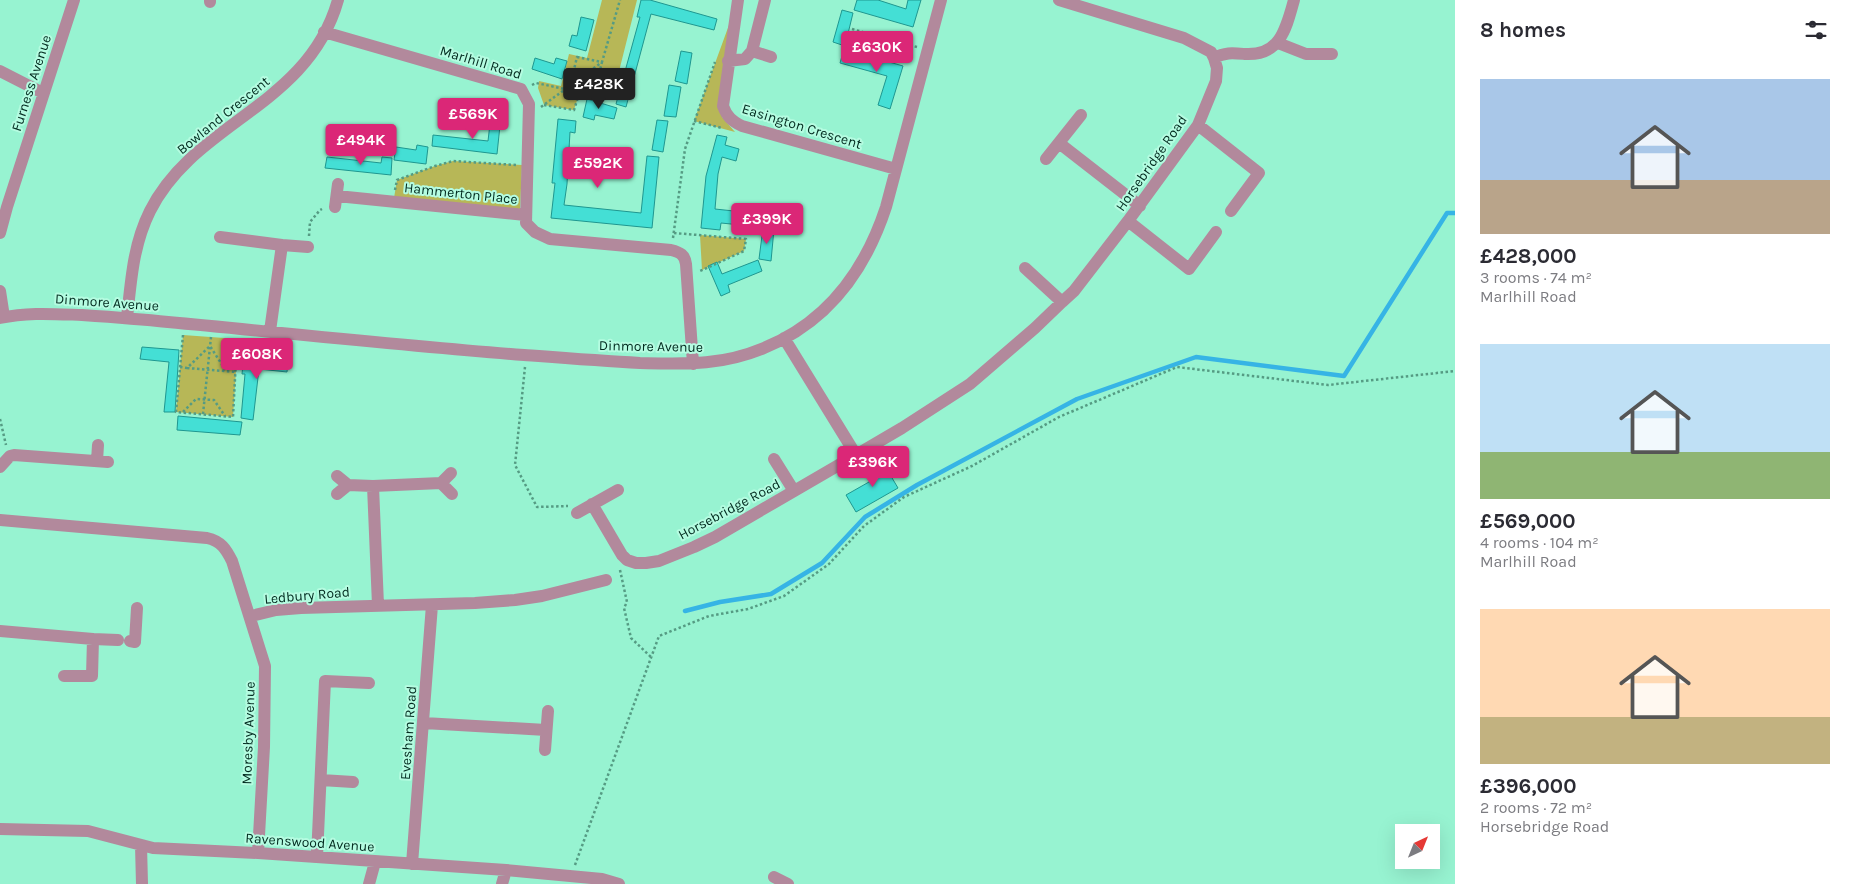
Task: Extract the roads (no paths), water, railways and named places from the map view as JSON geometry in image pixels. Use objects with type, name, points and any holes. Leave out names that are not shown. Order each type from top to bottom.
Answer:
[{"type":"street","name":"Furness Avenue","points":[[0,233],[6,207],[74,0]]},
{"type":"street","name":"Bowland Crescent","points":[[127,318],[135,253],[151,210],[166,186],[187,161],[204,146],[255,109],[292,78],[311,56],[338,0]]},
{"type":"street","points":[[723,59],[745,59],[752,51],[765,0]]},
{"type":"street","name":"Dinmore Avenue","points":[[2,318],[42,313],[127,318],[410,346],[597,361],[693,364],[724,360],[765,348],[802,327],[829,305],[860,266],[876,236],[942,0]]},
{"type":"street","points":[[1058,0],[1094,5],[1184,38],[1203,47],[1214,58],[1225,53],[1258,54],[1278,43],[1294,0]]},
{"type":"street","name":"Easington Crescent","points":[[734,1],[723,59],[723,106],[726,114],[732,121],[742,126],[896,170]]},
{"type":"street","name":"Marlhill Road","points":[[324,32],[521,89],[529,104],[525,215]]},
{"type":"street","points":[[1278,43],[1306,54],[1332,54]]},
{"type":"street","points":[[752,51],[771,57]]},
{"type":"street","name":"Horsebridge Road","points":[[592,504],[622,555],[627,560],[636,563],[659,561],[715,537],[856,456],[970,384],[1062,302],[1079,284],[1140,206],[1198,125],[1216,81],[1217,68],[1214,58]]},
{"type":"street","points":[[0,71],[44,93]]},
{"type":"street","points":[[1046,159],[1081,115]]},
{"type":"street","points":[[1198,125],[1259,174],[1231,211]]},
{"type":"street","points":[[1059,143],[1140,206]]},
{"type":"street","name":"Hammerton Place","points":[[337,196],[525,215]]},
{"type":"street","points":[[525,215],[526,223],[530,228],[550,239],[671,250],[685,258],[688,276],[693,364]]},
{"type":"street","points":[[1128,221],[1189,269],[1216,232]]},
{"type":"street","points":[[220,237],[308,247]]},
{"type":"street","points":[[270,331],[282,245]]},
{"type":"street","points":[[1025,268],[1062,302]]},
{"type":"street","points":[[0,291],[2,318]]},
{"type":"street","points":[[784,338],[856,456]]},
{"type":"street","points":[[0,467],[10,456],[14,455],[103,461],[98,445]]},
{"type":"street","name":"Horsebridge Road","points":[[774,459],[794,491]]},
{"type":"street","points":[[337,476],[348,485],[373,486],[441,483],[451,473]]},
{"type":"street","points":[[441,483],[452,494]]},
{"type":"street","points":[[337,494],[348,485]]},
{"type":"street","points":[[373,486],[378,605]]},
{"type":"street","points":[[577,513],[618,490]]},
{"type":"street","name":"Ledbury Road","points":[[0,520],[215,539],[225,547],[232,561],[251,616],[276,610],[301,608],[432,605],[515,600],[542,596],[606,580]]},
{"type":"street","name":"Evesham Road","points":[[412,864],[432,605]]},
{"type":"street","points":[[0,630],[135,642],[137,608]]},
{"type":"street","name":"Moresby Avenue","points":[[251,616],[265,666],[264,747],[258,853]]},
{"type":"street","points":[[64,676],[92,676],[93,639]]},
{"type":"street","points":[[317,857],[326,681],[369,683]]},
{"type":"street","points":[[545,750],[548,711]]},
{"type":"street","points":[[424,723],[546,730]]},
{"type":"street","points":[[320,780],[353,782]]},
{"type":"street","name":"Ravenswood Avenue","points":[[0,829],[88,831],[141,845],[166,849],[258,853],[506,870],[602,879],[618,884]]},
{"type":"street","points":[[141,845],[142,884]]},
{"type":"street","points":[[369,884],[375,862]]},
{"type":"street","points":[[502,884],[506,870]]},
{"type":"street","points":[[774,877],[788,884]]},
{"type":"waterway","points":[[685,611],[720,602],[771,594],[822,563],[865,517],[917,485],[1077,399],[1196,357],[1344,376],[1447,213],[1455,213]]}]
